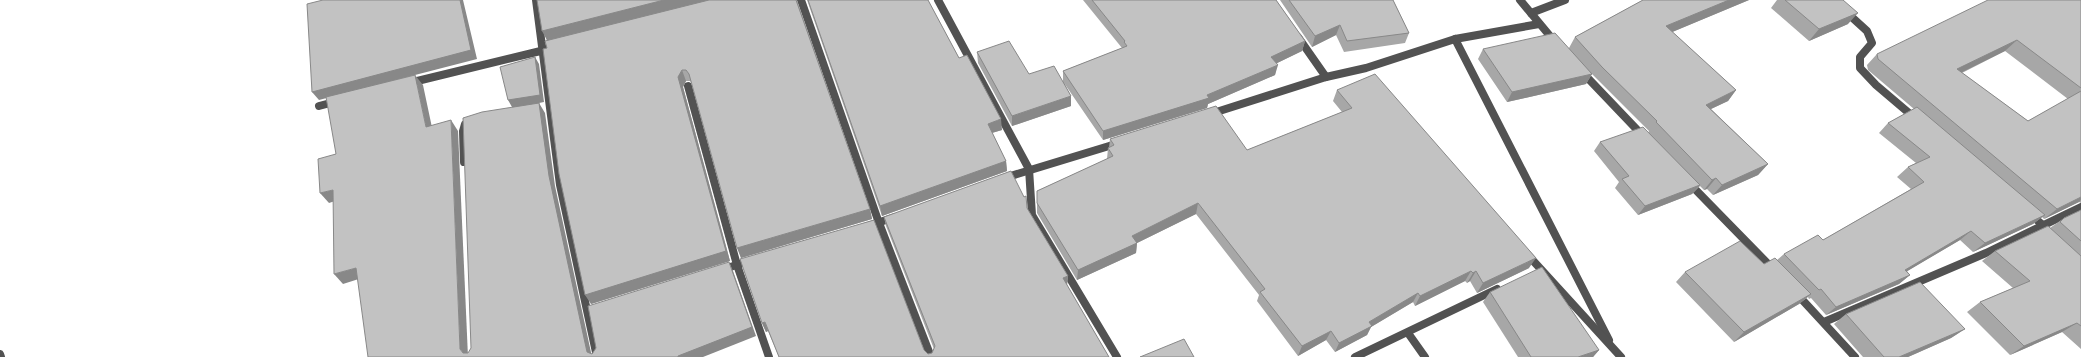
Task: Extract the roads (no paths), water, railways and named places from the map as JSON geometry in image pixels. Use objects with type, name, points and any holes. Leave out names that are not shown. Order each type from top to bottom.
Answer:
[{"type":"street","points":[[536,0],[542,50],[546,108],[560,185],[592,310],[597,357]]},
{"type":"street","points":[[801,0],[879,223],[931,357]]},
{"type":"street","points":[[938,0],[1029,170],[1032,215],[1117,357]]},
{"type":"street","points":[[1520,0],[1560,47]]},
{"type":"street","points":[[1531,13],[1565,0]]},
{"type":"street","points":[[1834,0],[1867,31],[1871,37],[1872,43],[1860,57],[1859,62],[1863,73],[1924,126]]},
{"type":"street","points":[[1203,117],[1326,77],[1368,71],[1455,40],[1539,24]]},
{"type":"street","points":[[1295,32],[1326,77]]},
{"type":"street","points":[[1455,40],[1613,348]]},
{"type":"street","points":[[404,85],[558,46]]},
{"type":"street","points":[[1576,65],[1652,145]]},
{"type":"street","points":[[688,86],[737,265],[769,357]]},
{"type":"street","points":[[319,106],[350,98]]},
{"type":"street","points":[[465,172],[463,131],[465,124],[475,120]]},
{"type":"street","points":[[999,180],[1129,140]]},
{"type":"street","points":[[1686,179],[1780,276]]},
{"type":"street","points":[[2020,206],[2041,231]]},
{"type":"street","points":[[1824,322],[2041,231],[2081,207]]},
{"type":"street","points":[[858,229],[906,213]]},
{"type":"street","points":[[1518,245],[1535,270],[1621,357]]},
{"type":"street","points":[[714,272],[758,258]]},
{"type":"street","points":[[1355,357],[1504,286]]},
{"type":"street","points":[[1791,288],[1855,357]]},
{"type":"street","points":[[1408,333],[1425,357]]}]
